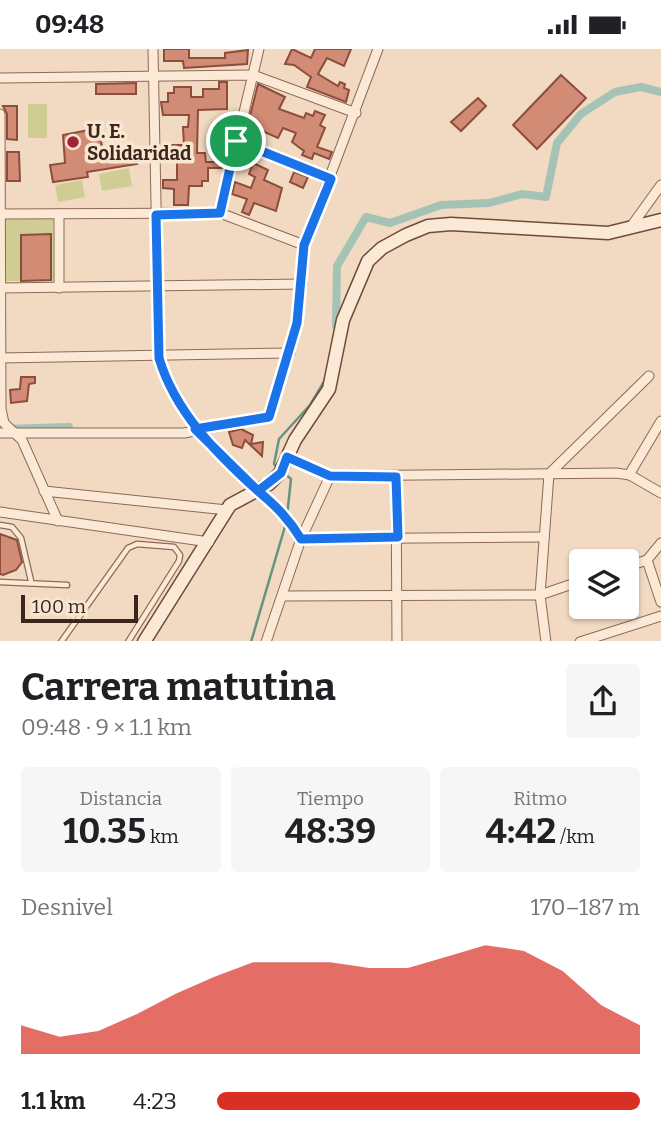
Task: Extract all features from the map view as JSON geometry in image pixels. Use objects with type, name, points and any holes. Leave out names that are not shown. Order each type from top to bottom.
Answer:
[{"type":"street","points":[[153,49],[159,358],[163,372],[195,429],[258,491],[276,505],[301,539]]},
{"type":"street","points":[[220,213],[259,49]]},
{"type":"street","points":[[0,433],[184,433],[269,417],[290,353],[302,284],[304,245],[378,49]]},
{"type":"street","points":[[0,78],[153,74],[253,75],[356,113]]},
{"type":"street","points":[[0,114],[1,409],[4,423],[22,440],[58,521]]},
{"type":"street","points":[[236,141],[331,179]]},
{"type":"street","points":[[629,230],[661,185]]},
{"type":"street","points":[[1,214],[220,213],[304,245]]},
{"type":"street","points":[[59,214],[59,288]]},
{"type":"street","points":[[145,641],[234,501],[258,491],[281,473],[295,440],[329,389],[343,320],[352,296],[368,261],[382,248],[429,226],[451,224],[580,233],[629,230],[661,220]]},
{"type":"street","points":[[1,288],[302,284]]},
{"type":"street","points":[[1,358],[159,358],[290,353]]},
{"type":"street","points":[[545,641],[540,595],[549,474],[649,376]]},
{"type":"street","points":[[629,475],[661,421]]},
{"type":"street","points":[[287,457],[330,476],[629,475],[661,493]]},
{"type":"street","points":[[267,641],[301,539],[330,476]]},
{"type":"street","points":[[396,477],[397,641]]},
{"type":"street","points":[[44,491],[227,510]]},
{"type":"street","points":[[0,512],[209,542]]},
{"type":"street","points":[[301,539],[544,537]]},
{"type":"street","points":[[639,562],[647,560],[661,543]]},
{"type":"street","points":[[647,560],[661,601]]},
{"type":"street","points":[[283,596],[540,595],[569,585]]},
{"type":"street","points":[[583,641],[661,616]]},
{"type":"lane","points":[[0,525],[12,527],[21,538],[31,581]]},
{"type":"lane","points":[[62,641],[128,548],[137,544],[174,547],[180,555],[179,561],[129,641]]},
{"type":"lane","points":[[0,582],[31,581],[67,585]]},
{"type":"shaded area","points":[[28,104],[47,104],[47,138],[28,138]]},
{"type":"shaded area","points":[[129,168],[132,186],[102,191],[99,174]]},
{"type":"shaded area","points":[[82,180],[85,197],[58,202],[55,185]]},
{"type":"shaded area","points":[[5,218],[53,218],[53,281],[5,281]]},
{"type":"building","points":[[164,49],[189,49],[189,58],[225,58],[225,53],[248,50],[247,64],[184,68],[183,61],[164,61]]},
{"type":"building","points":[[292,49],[311,58],[315,49],[351,49],[344,66],[327,58],[318,74],[338,86],[340,82],[345,84],[344,88],[349,90],[346,102],[307,87],[311,77],[294,65],[285,64]]},
{"type":"building","points":[[561,75],[586,98],[537,149],[513,125]]},
{"type":"building","points":[[219,82],[227,82],[227,109],[198,110],[197,153],[205,153],[206,162],[223,162],[223,168],[208,168],[208,181],[202,181],[202,186],[189,186],[188,205],[174,205],[174,189],[163,188],[163,180],[177,180],[177,157],[163,157],[163,145],[184,145],[183,127],[188,127],[189,115],[163,115],[161,102],[168,102],[168,93],[174,93],[174,87],[191,87],[191,97],[203,97],[203,89],[219,89]]},
{"type":"building","points":[[136,83],[136,94],[96,94],[96,84]]},
{"type":"building","points":[[258,84],[285,97],[279,109],[304,118],[306,113],[313,116],[315,111],[325,115],[320,125],[325,128],[317,147],[332,152],[329,159],[314,153],[312,159],[302,155],[304,151],[292,142],[296,133],[283,128],[278,138],[260,130],[254,140],[245,136]]},
{"type":"building","points":[[478,98],[486,106],[461,131],[451,122]]},
{"type":"building","points":[[3,106],[17,106],[17,140],[7,139],[7,114]]},
{"type":"building","points":[[216,121],[229,122],[228,141],[218,140]]},
{"type":"building","points":[[99,128],[103,153],[134,148],[137,164],[87,172],[88,177],[53,182],[50,165],[65,163],[63,135]]},
{"type":"building","points":[[7,152],[19,152],[20,181],[7,181]]},
{"type":"building","points":[[253,163],[268,170],[264,180],[282,188],[276,211],[254,203],[249,215],[242,212],[247,199],[232,194],[235,182],[251,188],[255,177],[249,174]]},
{"type":"building","points":[[294,172],[308,177],[303,188],[290,182]]},
{"type":"building","points":[[51,234],[51,280],[21,281],[21,235]]},
{"type":"building","points":[[21,377],[35,377],[35,383],[29,384],[27,401],[11,403],[10,390],[20,389]]},
{"type":"building","points":[[241,429],[253,435],[251,444],[263,442],[262,456],[245,440],[242,448],[233,445],[229,432]]},
{"type":"building","points":[[0,534],[17,540],[22,562],[16,570],[3,575],[0,574]]},
{"type":"waterway","points":[[336,326],[337,266],[366,217],[390,223],[441,205],[489,203],[522,194],[546,197],[557,143],[581,114],[615,92],[641,87],[661,92]]},
{"type":"waterway","points":[[277,467],[274,464],[279,439],[310,405],[325,380]]},
{"type":"waterway","points":[[5,429],[69,427]]},
{"type":"waterway","points":[[285,474],[291,479],[287,516]]},
{"type":"waterway","points":[[251,641],[286,523]]},
{"type":"place","name":"U. E. Solidaridad","points":[[73,142]]},
{"type":"route","points":[[236,141],[220,213],[156,215],[159,358],[163,372],[195,429],[258,491],[276,505],[301,539],[398,537],[396,477],[330,476],[287,457],[281,473],[258,491],[195,429],[269,417],[297,323],[304,245],[331,179],[236,141]]}]
